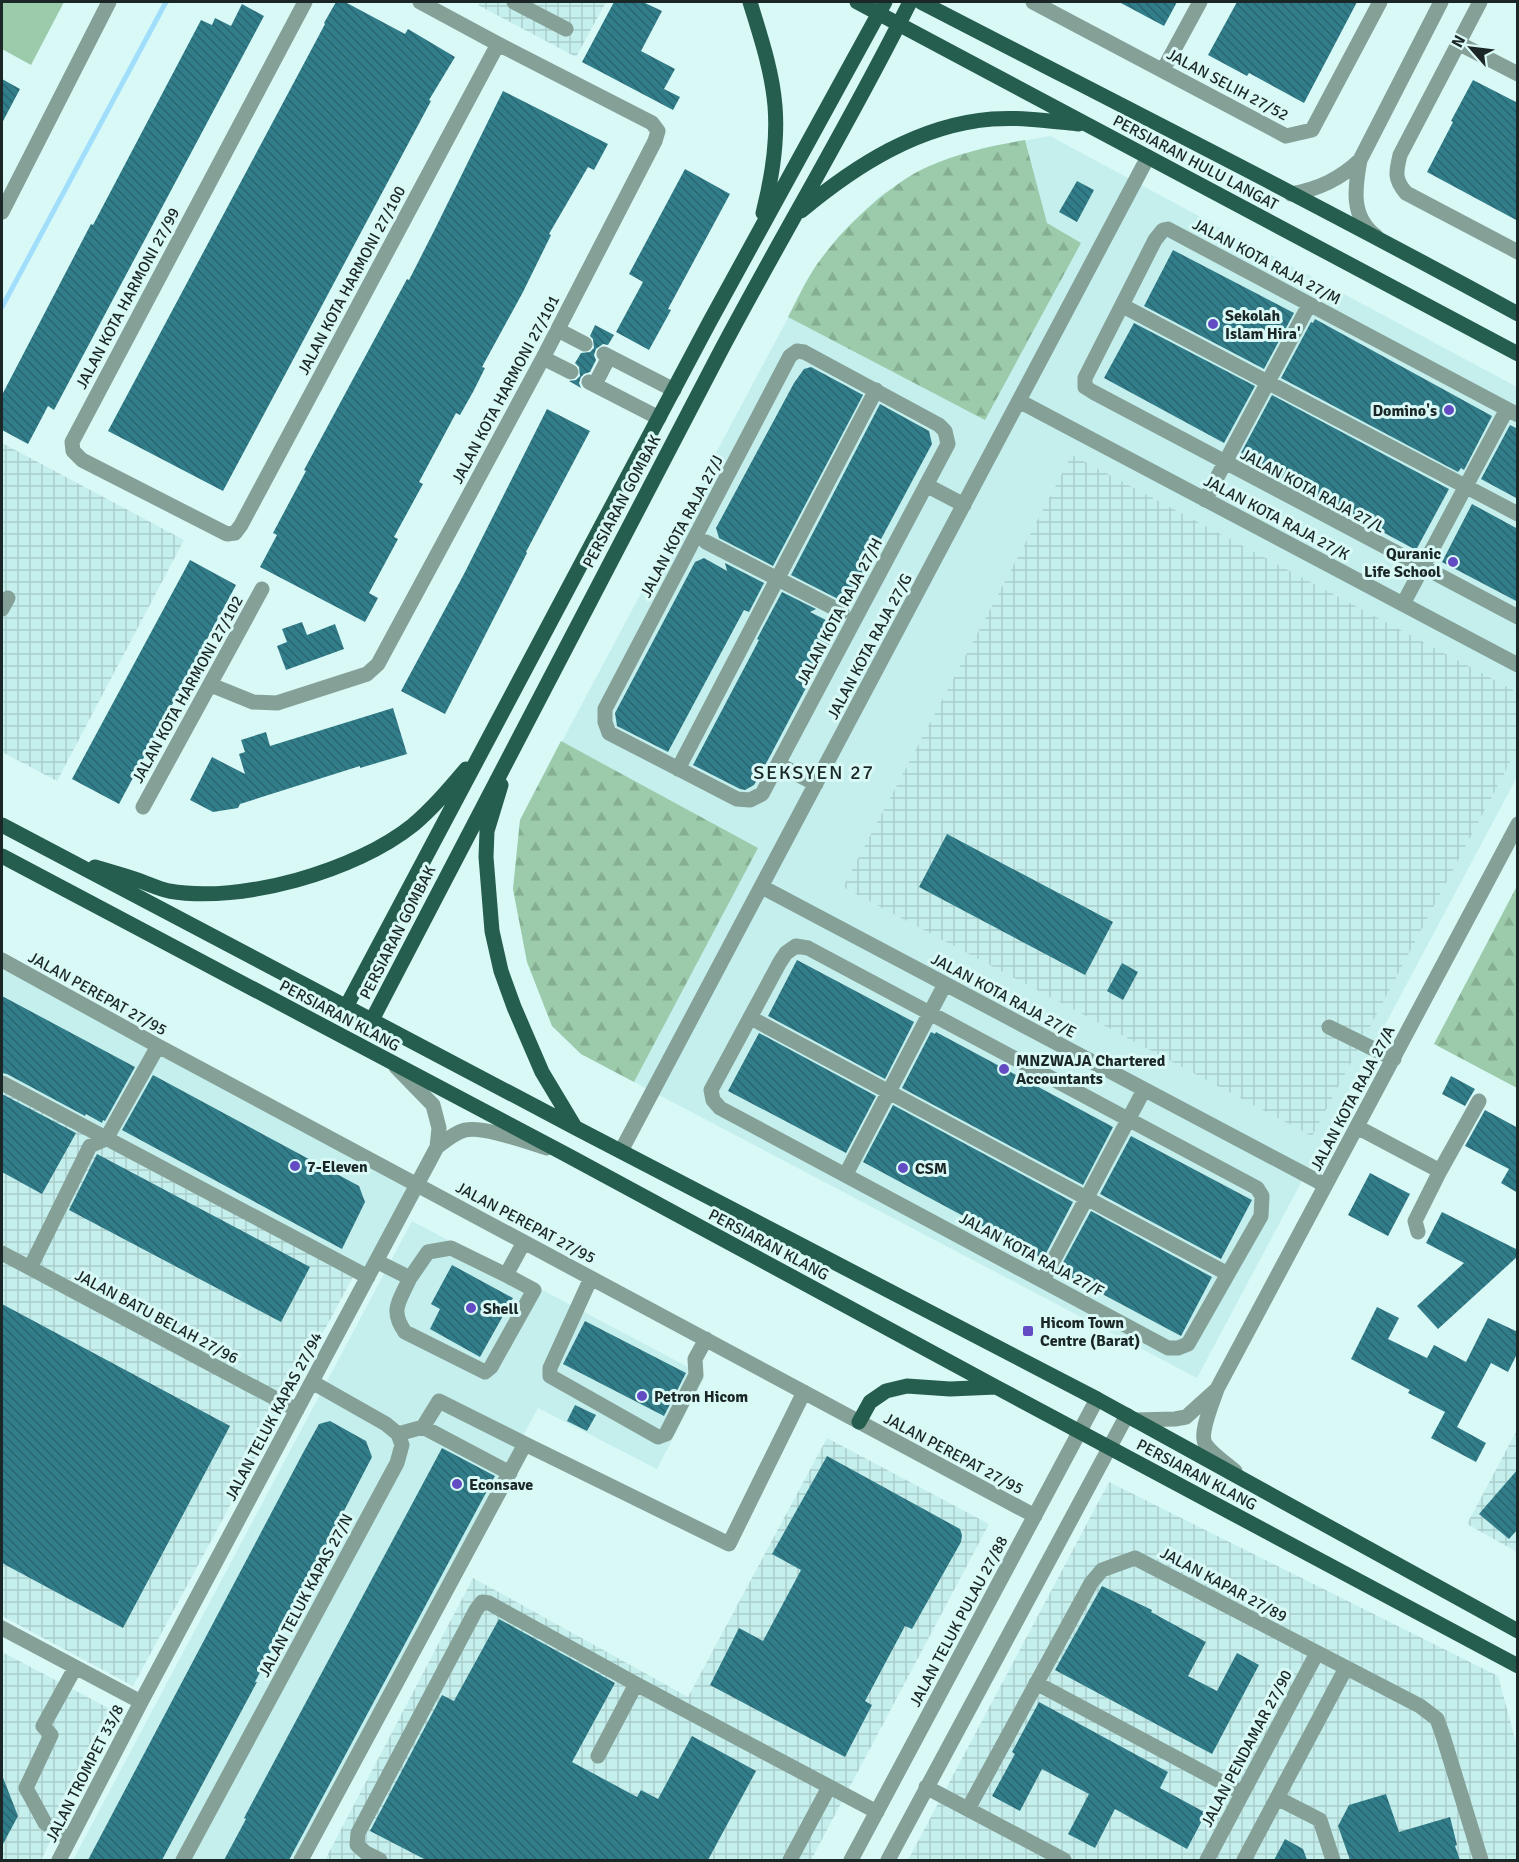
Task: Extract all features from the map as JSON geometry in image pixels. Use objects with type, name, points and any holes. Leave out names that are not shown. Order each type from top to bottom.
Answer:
[{"type":"main road","points":[[750,2],[770,71],[775,106],[775,140],[770,185],[755,239]]},
{"type":"main road","name":"PERSIARAN HULU LANGAT","points":[[857,2],[882,7],[899,24],[1518,354]]},
{"type":"main road","name":"PERSIARAN GOMBAK","points":[[372,1020],[718,354],[795,217],[910,2]]},
{"type":"main road","name":"PERSIARAN HULU LANGAT","points":[[921,2],[1381,239],[1518,314]]},
{"type":"main road","name":"PERSIARAN GOMBAK","points":[[346,1007],[674,390],[882,7]]},
{"type":"main road","points":[[795,217],[865,162],[909,140],[952,126],[991,119],[1027,119],[1088,125]]},
{"type":"main road","points":[[55,854],[166,891],[185,893],[206,894],[259,888],[311,876],[354,861],[412,826],[439,801],[489,741]]},
{"type":"main road","points":[[510,753],[487,831],[486,857],[492,931],[501,971],[518,1018],[542,1072],[576,1128]]},
{"type":"main road","name":"PERSIARAN KLANG","points":[[2,825],[576,1128],[1097,1399],[1518,1631]]},
{"type":"main road","name":"PERSIARAN KLANG","points":[[2,856],[567,1155],[996,1388],[1518,1666]]},
{"type":"main road","points":[[859,1422],[870,1402],[886,1391],[907,1386],[950,1389],[996,1388]]},
{"type":"main road","points":[[1477,1609],[1518,1623]]},
{"type":"main road","points":[[1477,1644],[1518,1675]]},
{"type":"street","points":[[4,203],[109,2]]},
{"type":"street","name":"JALAN KOTA HARMONI 27/99","points":[[235,533],[227,534],[82,460],[73,451],[72,442],[305,2]]},
{"type":"street","points":[[420,2],[498,44]]},
{"type":"street","points":[[514,2],[566,29]]},
{"type":"street","name":"JALAN SELIH 27/52","points":[[1034,2],[1286,136],[1312,129],[1380,2]]},
{"type":"street","points":[[1163,70],[1200,2]]},
{"type":"street","points":[[1381,239],[1368,230],[1360,218],[1355,186],[1360,160],[1441,2]]},
{"type":"street","points":[[1480,2],[1400,155],[1396,170],[1398,184],[1406,193],[1518,252]]},
{"type":"street","points":[[1458,43],[1518,74]]},
{"type":"street","name":"JALAN KOTA HARMONI 27/100","points":[[235,533],[498,44]]},
{"type":"street","name":"JALAN KOTA HARMONI 27/101","points":[[211,685],[253,702],[277,703],[367,675],[378,664],[558,330],[655,141],[658,130],[652,123],[498,44]]},
{"type":"street","name":"JALAN KOTA RAJA 27/G","points":[[621,1151],[1148,157]]},
{"type":"street","points":[[1291,194],[1314,190],[1348,171],[1360,160]]},
{"type":"street","name":"JALAN KOTA RAJA 27/M","points":[[1093,392],[1085,387],[1085,378],[1155,240],[1163,230],[1168,229],[1512,412]]},
{"type":"street","points":[[1205,500],[1309,305]]},
{"type":"street","points":[[1123,306],[1518,514]]},
{"type":"street","points":[[558,330],[585,344]]},
{"type":"street","name":"JALAN KOTA RAJA 27/J","points":[[750,800],[736,800],[609,733],[605,722],[605,709],[790,356],[797,351],[804,352],[939,425],[945,431]]},
{"type":"street","points":[[659,418],[592,383],[607,355],[674,390]]},
{"type":"street","points":[[543,358],[571,372]]},
{"type":"street","points":[[678,769],[876,390]]},
{"type":"street","name":"JALAN KOTA RAJA 27/L","points":[[1093,392],[1518,617]]},
{"type":"street","name":"JALAN KOTA RAJA 27/K","points":[[1019,401],[1518,665]]},
{"type":"street","points":[[1403,604],[1465,487],[1512,412]]},
{"type":"street","name":"JALAN KOTA RAJA 27/H","points":[[750,800],[762,794],[948,444],[945,431]]},
{"type":"street","points":[[926,485],[964,505]]},
{"type":"street","points":[[706,542],[842,612]]},
{"type":"street","name":"JALAN KOTA HARMONI 27/102","points":[[143,807],[262,589]]},
{"type":"street","points":[[778,764],[816,784]]},
{"type":"street","name":"JALAN KOTA RAJA 27/A","points":[[1249,1483],[1203,1441],[1204,1429],[1217,1389],[1518,824]]},
{"type":"street","name":"JALAN KOTA RAJA 27/E","points":[[762,887],[1326,1185]]},
{"type":"street","name":"JALAN KOTA RAJA 27/F","points":[[796,946],[808,948],[1257,1188],[1262,1197],[1262,1216],[1188,1344],[1178,1348],[1168,1348],[720,1107],[712,1100],[711,1090],[751,1018],[786,952],[796,946]]},
{"type":"street","name":"JALAN PEREPAT 27/95","points":[[2,960],[1035,1516]]},
{"type":"street","points":[[846,1174],[945,984]]},
{"type":"street","points":[[751,1018],[1228,1274]]},
{"type":"street","points":[[1329,1028],[1394,1059]]},
{"type":"street","points":[[30,1268],[90,1146],[106,1139],[158,1046]]},
{"type":"street","points":[[391,1062],[433,1105],[439,1128],[436,1147]]},
{"type":"street","points":[[2,1083],[368,1277]]},
{"type":"street","points":[[1043,1280],[1144,1090]]},
{"type":"street","points":[[1418,1232],[1416,1221],[1440,1171],[1479,1101]]},
{"type":"street","points":[[1356,1127],[1440,1171]]},
{"type":"street","points":[[436,1147],[465,1130],[487,1131],[567,1155]]},
{"type":"street","name":"JALAN TELUK KAPAS 27/94","points":[[141,1702],[436,1147]]},
{"type":"street","points":[[506,1275],[524,1242]]},
{"type":"street","points":[[451,1248],[506,1275],[534,1290],[491,1367],[485,1372],[405,1332],[398,1322],[396,1309],[410,1278],[428,1252],[451,1248]]},
{"type":"street","name":"JALAN BATU BELAH 27/96","points":[[2,1253],[297,1410]]},
{"type":"street","points":[[376,1261],[410,1278]]},
{"type":"street","points":[[591,1278],[550,1368],[550,1376],[658,1437],[666,1434],[696,1375],[695,1359],[706,1340]]},
{"type":"street","points":[[312,1382],[386,1424],[399,1434],[423,1427],[439,1401],[729,1544],[804,1392]]},
{"type":"street","name":"JALAN KOTA RAJA 27/A","points":[[1131,1418],[1186,1417],[1217,1389]]},
{"type":"street","name":"JALAN TELUK PULAU 27/88","points":[[851,1860],[1097,1399]]},
{"type":"street","points":[[888,1860],[1108,1447],[1131,1418]]},
{"type":"street","points":[[423,1427],[510,1473]]},
{"type":"street","name":"JALAN TELUK KAPAS 27/N","points":[[183,1860],[397,1463],[402,1445],[399,1434]]},
{"type":"street","points":[[302,1860],[525,1444]]},
{"type":"street","name":"JALAN KAPAR 27/89","points":[[968,1809],[1091,1583],[1102,1570],[1135,1558],[1420,1706],[1437,1719],[1481,1860]]},
{"type":"street","points":[[380,1860],[357,1845],[358,1833],[482,1602],[489,1602],[636,1684],[877,1812]]},
{"type":"street","points":[[2,1628],[141,1702]]},
{"type":"street","name":"JALAN PENDAMAR 27/90","points":[[1207,1860],[1317,1653]]},
{"type":"street","points":[[69,1840],[45,1823],[26,1788],[51,1735],[43,1726],[75,1668]]},
{"type":"street","points":[[1244,1860],[1346,1668]]},
{"type":"street","points":[[1036,1683],[1242,1793]]},
{"type":"street","points":[[598,1756],[636,1684]]},
{"type":"street","name":"JALAN TROMPET 33/8","points":[[59,1860],[141,1702]]},
{"type":"street","points":[[790,1860],[829,1787]]},
{"type":"street","points":[[926,1787],[1064,1860]]},
{"type":"street","points":[[1277,1798],[1320,1820],[1333,1860]]},
{"type":"shaded area","points":[[480,2],[606,2],[576,57],[478,5]]},
{"type":"shaded area","points":[[1050,136],[1517,387],[1517,777],[1197,1378],[581,1054],[552,1026],[527,962],[513,889],[520,820],[813,271],[839,236],[880,196],[926,168],[982,148]]},
{"type":"shaded area","points":[[2,443],[184,540],[57,781],[2,752]]},
{"type":"shaded area","points":[[1072,455],[1517,692],[1517,749],[1312,1136],[843,887]]},
{"type":"shaded area","points":[[2,967],[407,1187],[364,1270],[2,1078]]},
{"type":"shaded area","points":[[2,1091],[353,1277],[133,1686],[2,1616]]},
{"type":"shaded area","points":[[412,1221],[705,1376],[657,1469],[538,1408],[296,1860],[73,1860]]},
{"type":"shaded area","points":[[1517,1430],[1517,1552],[1467,1524]]},
{"type":"shaded area","points":[[827,1438],[989,1524],[811,1860],[325,1860],[473,1578],[688,1697]]},
{"type":"shaded area","points":[[1109,1482],[1498,1676],[1517,1746],[1517,1860],[908,1860]]},
{"type":"shaded area","points":[[2,1652],[114,1711],[41,1860],[2,1860]]},
{"type":"green space","points":[[2,2],[64,2],[31,65],[2,49]]},
{"type":"green space","points":[[1025,140],[1047,223],[1081,243],[985,420],[788,317],[812,272],[834,242],[863,212],[895,186],[927,167],[951,158],[987,147]]},
{"type":"green space","points":[[561,741],[758,848],[634,1082],[581,1054],[552,1026],[527,962],[513,889],[520,820]]},
{"type":"green space","points":[[1517,886],[1517,1088],[1434,1044]]},
{"type":"building","points":[[336,2],[345,2],[405,34],[408,29],[455,57],[429,100],[431,101],[223,491],[108,431]]},
{"type":"building","points":[[614,2],[643,2],[662,11],[641,51],[675,69],[664,89],[680,97],[673,110],[582,62]]},
{"type":"building","points":[[1119,2],[1177,2],[1164,26]]},
{"type":"building","points":[[1237,2],[1357,2],[1304,103],[1249,73],[1247,76],[1208,55]]},
{"type":"building","points":[[242,4],[264,16],[54,410],[48,406],[28,444],[2,430],[2,395],[201,20],[212,25],[215,18],[231,26]]},
{"type":"building","points":[[2,79],[20,89],[2,123]]},
{"type":"building","points":[[1473,80],[1518,103],[1518,221],[1427,172]]},
{"type":"building","points":[[503,91],[608,144],[594,170],[588,167],[549,234],[551,235],[523,292],[482,367],[485,368],[473,392],[460,415],[456,413],[419,482],[423,484],[394,537],[398,539],[369,593],[378,598],[365,622],[260,567],[277,535],[273,533],[306,471],[304,470],[407,279],[409,280]]},
{"type":"building","points":[[685,169],[730,194],[668,309],[671,310],[649,350],[616,332],[643,282],[629,274]]},
{"type":"building","points":[[1077,181],[1094,190],[1077,222],[1059,212]]},
{"type":"building","points":[[1173,250],[1294,313],[1264,369],[1144,306]]},
{"type":"building","points":[[1315,319],[1492,416],[1464,470],[1461,468],[1458,472],[1281,378],[1311,322],[1313,323]]},
{"type":"building","points":[[1134,323],[1255,386],[1224,443],[1104,378]]},
{"type":"building","points":[[595,325],[614,335],[608,345],[603,344],[596,349],[594,355],[596,360],[590,372],[581,377],[579,383],[581,388],[569,381],[576,380],[580,376],[579,367],[575,363],[581,353],[590,352],[594,348],[593,339],[590,336]]},
{"type":"building","points":[[811,367],[863,395],[773,566],[719,538],[716,528],[794,383],[804,369]]},
{"type":"building","points":[[1272,395],[1449,489],[1416,550],[1245,458],[1246,455],[1241,453]]},
{"type":"building","points":[[880,404],[929,431],[932,444],[850,597],[840,600],[791,575]]},
{"type":"building","points":[[547,409],[590,431],[445,714],[401,691],[464,574]]},
{"type":"building","points":[[1510,425],[1518,429],[1518,499],[1481,479]]},
{"type":"building","points":[[1472,504],[1518,529],[1518,602],[1442,562]]},
{"type":"building","points":[[704,558],[727,571],[725,563],[764,583],[749,612],[744,610],[668,752],[617,726],[615,713],[695,562]]},
{"type":"building","points":[[190,560],[236,585],[119,804],[72,779]]},
{"type":"building","points":[[782,592],[816,609],[810,612],[834,624],[834,635],[754,785],[745,790],[740,789],[693,765]]},
{"type":"building","points":[[302,622],[307,635],[335,624],[344,649],[286,670],[277,646],[287,642],[282,629]]},
{"type":"building","points":[[393,708],[407,754],[360,768],[360,766],[240,804],[238,808],[213,812],[190,800],[212,757],[245,774],[239,754],[245,752],[241,740],[266,732],[270,746]]},
{"type":"building","points":[[947,834],[1113,922],[1085,975],[919,887]]},
{"type":"building","points":[[797,960],[914,1022],[885,1079],[768,1016]]},
{"type":"building","points":[[1122,963],[1138,972],[1123,1000],[1107,991]]},
{"type":"building","points":[[2,996],[135,1067],[105,1121],[103,1120],[102,1123],[86,1114],[85,1116],[2,1073]]},
{"type":"building","points":[[931,1032],[935,1034],[936,1032],[1113,1127],[1083,1185],[902,1088]]},
{"type":"building","points":[[759,1033],[876,1096],[846,1153],[728,1091]]},
{"type":"building","points":[[153,1075],[359,1186],[365,1202],[342,1249],[122,1130]]},
{"type":"building","points":[[1451,1076],[1475,1089],[1465,1106],[1442,1094]]},
{"type":"building","points":[[2,1094],[76,1133],[42,1194],[2,1172]]},
{"type":"building","points":[[893,1105],[1073,1202],[1043,1259],[863,1162]]},
{"type":"building","points":[[1485,1110],[1518,1128],[1518,1193],[1501,1183],[1509,1169],[1465,1146]]},
{"type":"building","points":[[1131,1136],[1252,1200],[1221,1259],[1100,1194]]},
{"type":"building","points":[[97,1154],[310,1267],[281,1322],[69,1210]]},
{"type":"building","points":[[1370,1173],[1410,1194],[1388,1236],[1348,1215]]},
{"type":"building","points":[[1091,1211],[1212,1277],[1181,1336],[1061,1272],[1063,1269],[1060,1268]]},
{"type":"building","points":[[1442,1212],[1518,1250],[1518,1256],[1438,1329],[1417,1306],[1464,1263],[1426,1243]]},
{"type":"building","points":[[452,1265],[513,1298],[480,1357],[430,1329],[440,1309],[431,1304]]},
{"type":"building","points":[[2,1304],[230,1426],[123,1628],[2,1563]]},
{"type":"building","points":[[1377,1307],[1399,1318],[1388,1339],[1427,1358],[1434,1345],[1466,1362],[1488,1318],[1518,1332],[1518,1352],[1508,1372],[1491,1363],[1457,1427],[1486,1443],[1476,1462],[1431,1438],[1445,1412],[1408,1393],[1410,1390],[1351,1359]]},
{"type":"building","points":[[585,1321],[686,1373],[664,1416],[563,1364]]},
{"type":"building","points":[[575,1405],[596,1415],[587,1431],[567,1421]]},
{"type":"building","points":[[330,1421],[366,1441],[372,1457],[255,1682],[257,1682],[162,1860],[88,1860],[304,1451],[319,1424]]},
{"type":"building","points":[[442,1448],[495,1476],[289,1860],[224,1860],[246,1819],[244,1818]]},
{"type":"building","points":[[827,1456],[960,1529],[962,1535],[961,1542],[912,1629],[905,1626],[865,1701],[872,1705],[845,1757],[710,1685],[739,1628],[763,1641],[801,1570],[772,1554]]},
{"type":"building","points":[[1518,1469],[1518,1529],[1509,1539],[1479,1514]]},
{"type":"building","points":[[1102,1586],[1152,1610],[1151,1612],[1206,1642],[1188,1676],[1217,1691],[1237,1653],[1259,1665],[1212,1754],[1055,1670]]},
{"type":"building","points":[[499,1619],[615,1683],[572,1762],[637,1797],[641,1790],[658,1799],[692,1736],[756,1771],[708,1860],[426,1860],[370,1831],[442,1695],[454,1701]]},
{"type":"building","points":[[1039,1702],[1168,1772],[1160,1788],[1206,1813],[1187,1849],[1115,1809],[1095,1848],[1068,1834],[1089,1794],[1042,1769],[1020,1811],[992,1796]]},
{"type":"building","points":[[2,1775],[18,1816],[2,1846]]},
{"type":"building","points":[[1386,1794],[1399,1832],[1450,1817],[1460,1860],[1350,1860],[1338,1826],[1349,1805]]},
{"type":"building","points":[[1285,1839],[1303,1849],[1307,1860],[1274,1860]]},
{"type":"waterway","points":[[2,307],[166,2]]},
{"type":"place","name":"Sekolah Islam Hira'","points":[[1213,324]]},
{"type":"place","name":"Domino's","points":[[1449,410]]},
{"type":"place","name":"Quranic Life School","points":[[1453,562]]},
{"type":"place","name":"MNZWAJA Chartered Accountants","points":[[1004,1069]]},
{"type":"place","name":"7-Eleven","points":[[295,1166]]},
{"type":"place","name":"CSM","points":[[903,1168]]},
{"type":"place","name":"Shell","points":[[471,1308]]},
{"type":"place","name":"Hicom Town Centre (Barat)","points":[[1028,1331]]},
{"type":"place","name":"Petron Hicom","points":[[642,1396]]},
{"type":"place","name":"Econsave","points":[[457,1484]]},
{"type":"district","name":"SEKSYEN 27","points":[[814,772]]}]
